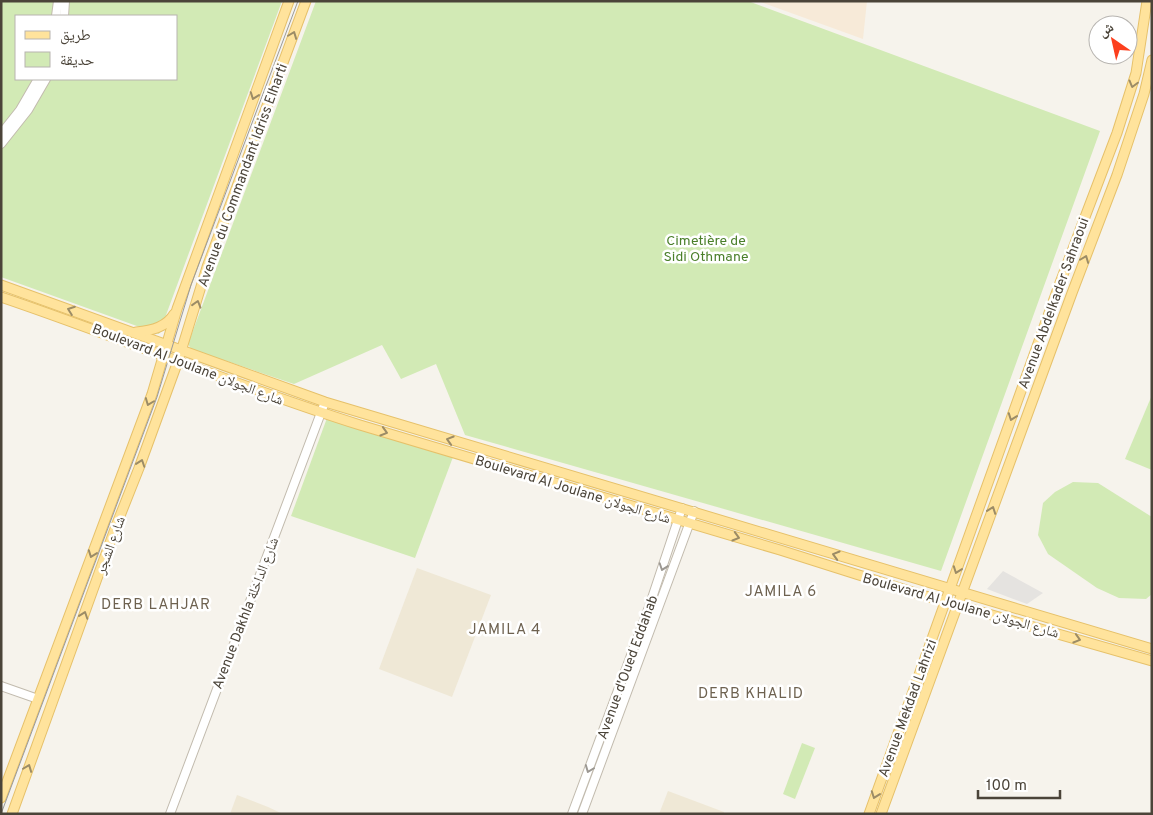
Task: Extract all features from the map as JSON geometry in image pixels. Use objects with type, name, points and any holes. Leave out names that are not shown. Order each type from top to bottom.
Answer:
[{"type":"main road","name":"Avenue du Commandant Idriss Elharti","points":[[166,344],[289,1]]},
{"type":"main road","name":"Avenue du Commandant Idriss Elharti","points":[[178,361],[207,267],[306,1]]},
{"type":"main road","name":"Avenue Abdelkader Sahraoui","points":[[946,602],[1132,87],[1147,1]]},
{"type":"main road","name":"Avenue Abdelkader Sahraoui","points":[[958,605],[1121,164],[1144,94],[1152,60]]},
{"type":"main road","points":[[1078,237],[1092,242]]},
{"type":"main road","name":"Boulevard Al Joulane شارع الجولان","points":[[1,285],[325,402],[1152,649]]},
{"type":"main road","points":[[1058,288],[1072,293]]},
{"type":"main road","name":"Boulevard Al Joulane شارع الجولان","points":[[1,297],[63,317],[320,413],[946,602],[1152,661]]},
{"type":"main road","points":[[134,332],[152,330],[164,324],[171,319],[177,310]]},
{"type":"main road","name":"شارع الشجر","points":[[1,798],[152,394],[166,344]]},
{"type":"main road","name":"شارع الشجر","points":[[12,814],[178,361]]},
{"type":"main road","points":[[360,425],[364,414]]},
{"type":"main road","name":"Avenue Mekdad Lahrizi","points":[[868,814],[946,602]]},
{"type":"main road","name":"Avenue Mekdad Lahrizi","points":[[881,814],[958,605]]},
{"type":"street","points":[[56,15],[58,1]]},
{"type":"street","points":[[64,15],[65,1]]},
{"type":"street","points":[[1,134],[20,110],[37,80]]},
{"type":"street","points":[[1,144],[28,110],[45,80]]},
{"type":"street","name":"Avenue Dakhla شارع الداخلة","points":[[170,814],[325,402]]},
{"type":"street","name":"Avenue d'Oued Eddahab","points":[[572,814],[644,624],[682,508]]},
{"type":"street","name":"Avenue d'Oued Eddahab","points":[[582,814],[694,511]]},
{"type":"street","points":[[1,686],[38,699]]},
{"type":"shaded area","points":[[758,1],[867,1],[863,39]]},
{"type":"shaded area","points":[[417,568],[491,595],[452,697],[379,669]]},
{"type":"shaded area","points":[[1003,571],[1043,593],[1027,604],[987,589]]},
{"type":"shaded area","points":[[668,791],[724,812],[724,814],[659,814]]},
{"type":"shaded area","points":[[237,795],[268,807],[283,814],[230,814]]},
{"type":"green space","points":[[1,1],[282,1],[159,334],[1,277]]},
{"type":"green space","name":"Cimetière de Sidi Othmane","points":[[316,1],[748,1],[1100,131],[941,571],[465,435],[436,364],[401,379],[382,345],[294,384],[191,349],[188,344]]},
{"type":"green space","points":[[1152,395],[1152,470],[1125,459]]},
{"type":"green space","points":[[327,418],[453,457],[415,558],[291,516]]},
{"type":"green space","points":[[1073,482],[1098,483],[1152,517],[1152,594],[1146,599],[1119,598],[1097,588],[1048,554],[1038,535],[1043,503],[1055,492]]},
{"type":"green space","points":[[802,743],[815,748],[795,799],[783,794]]},
{"type":"tram line","points":[[1,814],[157,397],[191,285],[298,1]]},
{"type":"district","name":"JAMILA 6","points":[[781,591]]},
{"type":"district","name":"DERB LAHJAR","points":[[156,604]]},
{"type":"district","name":"JAMILA 4","points":[[505,629]]},
{"type":"district","name":"DERB KHALID","points":[[751,693]]}]
